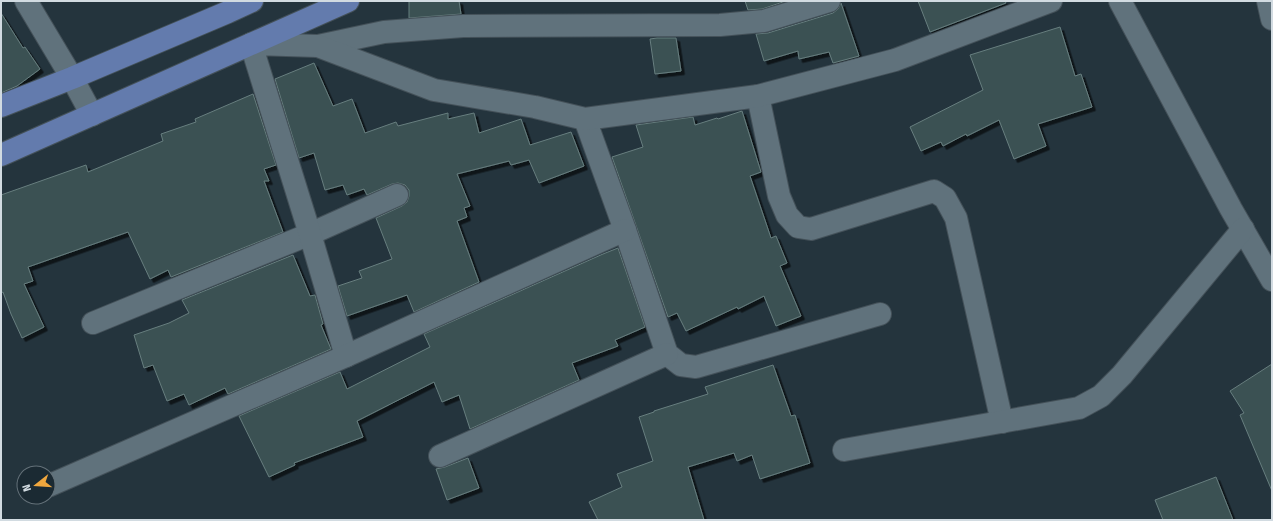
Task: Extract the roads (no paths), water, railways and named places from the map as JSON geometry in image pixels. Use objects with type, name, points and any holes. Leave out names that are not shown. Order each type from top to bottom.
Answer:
[{"type":"main road","points":[[1,106],[72,78],[252,1]]},
{"type":"main road","points":[[1,155],[348,1]]},
{"type":"street","points":[[26,1],[72,78],[92,115]]},
{"type":"street","points":[[346,356],[251,44],[318,46],[384,32],[463,26],[734,24],[764,21],[829,1]]},
{"type":"street","points":[[318,46],[434,90],[535,107],[585,119],[758,96],[895,60],[1050,1]]},
{"type":"street","points":[[1120,1],[1272,280]]},
{"type":"street","points":[[1268,1],[1272,19]]},
{"type":"street","points":[[758,96],[779,196],[787,215],[798,227],[811,229],[934,191],[946,198],[956,218],[1002,422]]},
{"type":"street","points":[[585,119],[667,354],[681,365],[696,367],[880,314]]},
{"type":"street","points":[[93,323],[310,234],[397,195]]},
{"type":"street","points":[[844,450],[1079,408],[1101,396],[1122,375],[1243,229]]},
{"type":"street","points":[[56,483],[346,356],[625,230]]},
{"type":"street","points":[[440,456],[667,354]]}]
